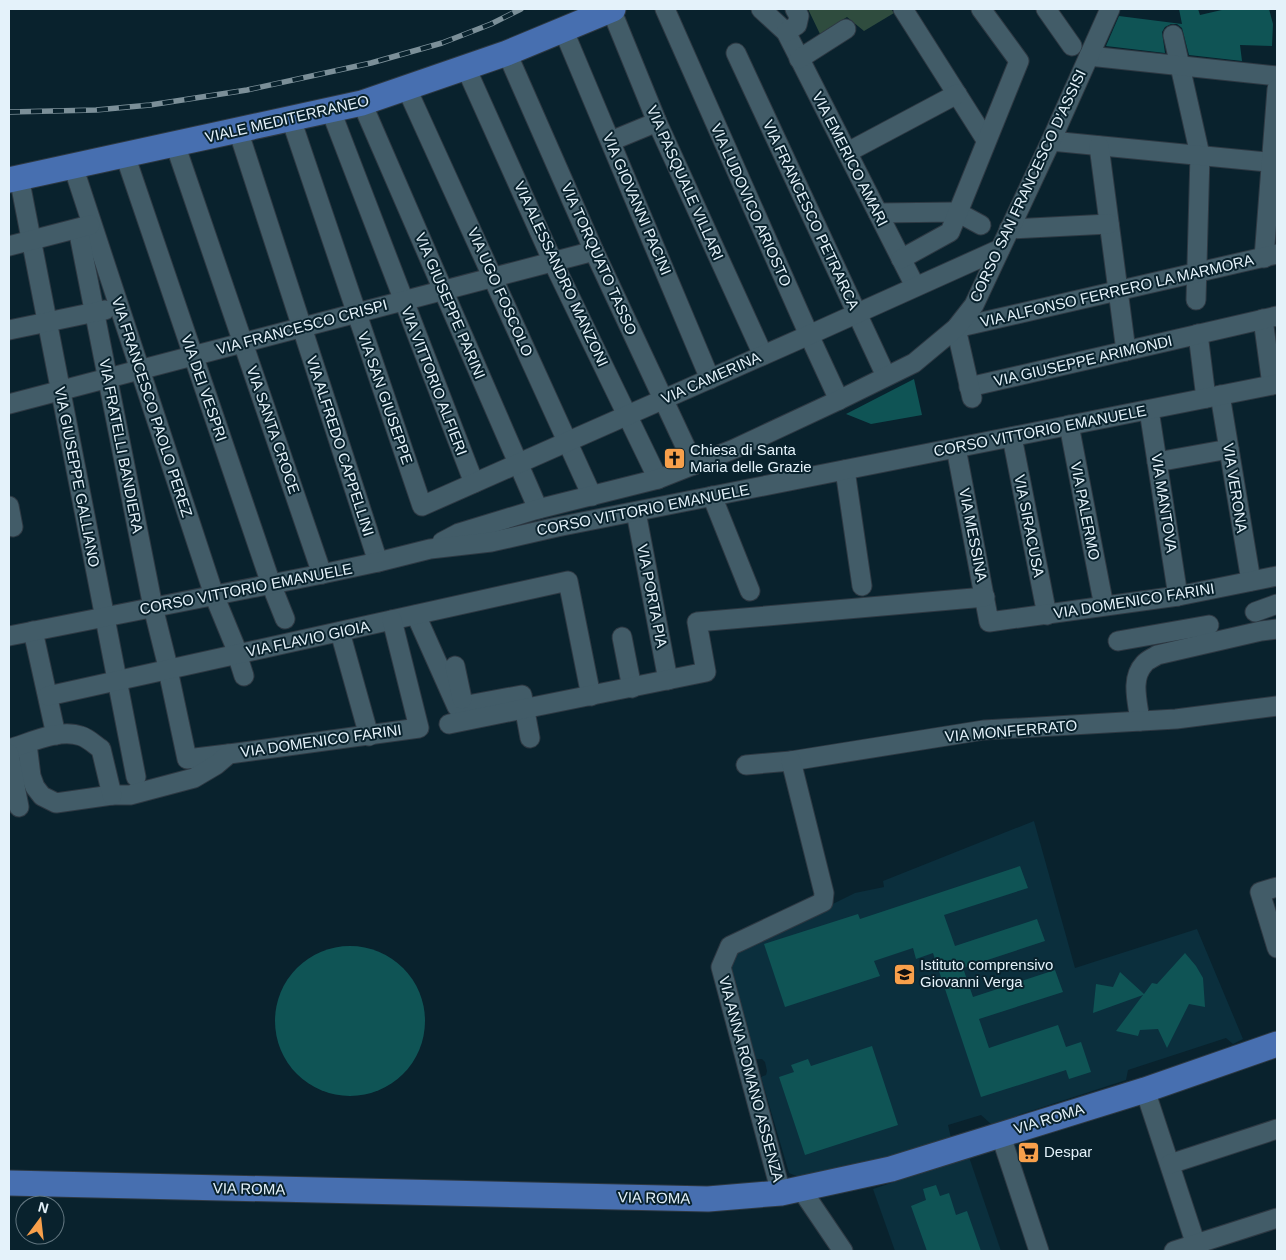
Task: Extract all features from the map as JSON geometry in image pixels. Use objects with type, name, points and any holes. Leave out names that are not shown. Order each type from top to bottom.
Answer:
[{"type":"main road","name":"VIALE MEDITERRANEO","points":[[14,178],[362,103],[408,89],[507,53],[612,9]]},
{"type":"main road","name":"VIA ROMA","points":[[9,1183],[708,1199],[791,1191],[891,1169],[1145,1090],[1277,1044]]},
{"type":"street","name":"VIA PASQUALE VILLARI","points":[[612,9],[657,122],[763,356]]},
{"type":"street","name":"VIA LUDOVICO ARIOSTO","points":[[665,9],[839,400]]},
{"type":"street","points":[[761,9],[786,32],[797,25],[799,16],[795,9]]},
{"type":"street","points":[[903,9],[986,140]]},
{"type":"street","points":[[901,259],[950,232],[1019,61],[981,9]]},
{"type":"street","points":[[1046,9],[1072,46]]},
{"type":"street","name":"CORSO SAN FRANCESCO D'ASSISI","points":[[430,549],[459,533],[538,509],[658,479],[734,449],[914,363],[956,328],[974,305],[1051,141],[1088,56],[1102,14]]},
{"type":"street","name":"VIA GIOVANNI PACINI","points":[[564,29],[710,379]]},
{"type":"street","points":[[799,59],[846,30]]},
{"type":"street","name":"VIA EMERICO AMARI","points":[[786,32],[915,286]]},
{"type":"street","points":[[1173,35],[1200,155],[1196,300]]},
{"type":"street","name":"VIA TORQUATO TASSO","points":[[507,53],[594,251],[694,465]]},
{"type":"street","name":"VIA FRANCESCO PETRARCA","points":[[736,53],[886,376]]},
{"type":"street","points":[[1088,56],[1277,76]]},
{"type":"street","name":"VIA ALESSANDRO MANZONI","points":[[466,68],[553,262],[658,479]]},
{"type":"street","name":"VIA UGO FOSCOLO","points":[[408,89],[592,496]]},
{"type":"street","points":[[1271,256],[1277,89]]},
{"type":"street","points":[[848,152],[957,94]]},
{"type":"street","name":"VIA GIUSEPPE PARINI","points":[[362,103],[538,509]]},
{"type":"street","name":"VIA VITTORIO ALFIERI","points":[[331,111],[474,483]]},
{"type":"street","name":"VIA SAN GIUSEPPE","points":[[291,119],[422,506]]},
{"type":"street","points":[[611,142],[657,122]]},
{"type":"street","name":"VIA ALFREDO CAPPELLINI","points":[[238,130],[378,562]]},
{"type":"street","points":[[1051,141],[1275,162]]},
{"type":"street","name":"VIA SANTA CROCE","points":[[175,144],[322,574]]},
{"type":"street","points":[[1099,146],[1126,351]]},
{"type":"street","name":"VIA DEI VESPRI","points":[[125,155],[271,584],[285,619]]},
{"type":"street","name":"VIA FRANCESCO PAOLO PEREZ","points":[[73,166],[85,227],[120,307],[214,595],[236,650],[244,676]]},
{"type":"street","name":"VIA GIUSEPPE GALLIANO","points":[[14,178],[31,240],[136,776]]},
{"type":"street","points":[[878,213],[957,212],[981,225]]},
{"type":"street","points":[[1009,229],[1109,224]]},
{"type":"street","points":[[9,246],[85,227]]},
{"type":"street","name":"VIA FRATELLI BANDIERA","points":[[85,227],[94,312],[153,607],[187,759],[230,754]]},
{"type":"street","name":"VIA CAMERINA","points":[[422,506],[1000,249]]},
{"type":"street","name":"VIA FRANCESCO CRISPI","points":[[9,404],[594,251]]},
{"type":"street","name":"VIA ALFONSO FERRERO LA MARMORA","points":[[956,328],[1271,256]]},
{"type":"street","points":[[9,330],[120,307]]},
{"type":"street","name":"VIA GIUSEPPE ARIMONDI","points":[[956,328],[970,392],[1126,351],[1270,318],[1275,384]]},
{"type":"street","points":[[1198,334],[1213,397]]},
{"type":"street","name":"CORSO VITTORIO EMANUELE","points":[[9,636],[322,574],[430,549],[491,542],[557,527],[1275,384]]},
{"type":"street","name":"VIA VERONA","points":[[1213,397],[1229,449],[1251,581]]},
{"type":"street","name":"VIA MANTOVA","points":[[1149,410],[1178,596]]},
{"type":"street","name":"VIA PALERMO","points":[[1069,426],[1102,596]]},
{"type":"street","name":"VIA SIRACUSA","points":[[1012,437],[1046,615]]},
{"type":"street","name":"VIA MESSINA","points":[[956,448],[989,622]]},
{"type":"street","points":[[1157,462],[1229,449]]},
{"type":"street","points":[[845,470],[862,586]]},
{"type":"street","points":[[712,496],[750,591]]},
{"type":"street","points":[[9,506],[14,527]]},
{"type":"street","name":"VIA PORTA PIA","points":[[636,512],[668,680]]},
{"type":"street","name":"VIA DOMENICO FARINI","points":[[989,622],[1178,596],[1277,576]]},
{"type":"street","name":"VIA FLAVIO GIOIA","points":[[48,696],[117,681],[167,666],[236,650],[340,632],[568,581],[591,696]]},
{"type":"street","points":[[450,724],[706,672],[697,622],[985,597]]},
{"type":"street","points":[[1255,612],[1277,604]]},
{"type":"street","points":[[416,615],[457,707],[522,695],[530,738]]},
{"type":"street","name":"VIA DOMENICO FARINI","points":[[112,795],[130,795],[194,778],[230,754],[419,728],[392,620]]},
{"type":"street","points":[[1118,641],[1209,626]]},
{"type":"street","points":[[1140,721],[1136,688],[1137,673],[1144,663],[1157,655],[1277,629]]},
{"type":"street","points":[[33,631],[56,734]]},
{"type":"street","points":[[340,632],[369,736]]},
{"type":"street","points":[[622,638],[632,688]]},
{"type":"street","points":[[455,666],[463,706]]},
{"type":"street","name":"VIA MONFERRATO","points":[[746,765],[791,762],[984,730],[1176,719],[1277,706]]},
{"type":"street","points":[[9,749],[56,734],[72,733],[84,736],[101,749],[112,795],[56,803],[42,796],[35,787],[31,776],[27,744]]},
{"type":"street","points":[[101,749],[129,742]]},
{"type":"street","points":[[9,754],[19,807]]},
{"type":"street","name":"VIA ANNA ROMANO ASSENZA","points":[[791,762],[824,892],[823,902],[730,946],[721,967],[791,1191],[843,1251]]},
{"type":"street","points":[[1277,887],[1260,892],[1277,948]]},
{"type":"street","points":[[1145,1090],[1197,1248]]},
{"type":"street","points":[[1170,1164],[1277,1129]]},
{"type":"street","points":[[1000,1134],[1039,1251]]},
{"type":"street","points":[[1174,1251],[1197,1248],[1277,1218]]},
{"type":"shaded area","points":[[1034,821],[1075,968],[1197,929],[1243,1039],[1233,1044],[1226,1038],[1128,1070],[1126,1080],[991,1124],[981,1115],[948,1125],[951,1138],[882,1159],[801,1178],[789,1173],[761,1077],[766,1075],[765,1062],[762,1059],[756,1059],[729,967],[736,952],[855,893],[884,887],[883,881]]},
{"type":"shaded area","points":[[969,1157],[1001,1251],[895,1251],[873,1189]]},
{"type":"green space","points":[[808,9],[891,9],[894,13],[864,31],[847,17],[820,34]]},
{"type":"building","points":[[1179,9],[1198,9],[1200,15],[1226,9],[1269,9],[1273,24],[1272,46],[1240,45],[1242,61],[1189,55],[1182,28],[1177,24],[1171,24],[1165,27],[1162,32],[1165,53],[1106,46],[1119,16],[1182,24]]},
{"type":"building","points":[[914,379],[922,415],[871,424],[846,414]]},
{"type":"building","points":[[1020,866],[1028,888],[944,915],[955,946],[1037,919],[1045,941],[963,968],[973,997],[1055,970],[1063,992],[979,1019],[989,1048],[1058,1025],[1066,1047],[1081,1042],[1091,1072],[1069,1079],[1066,1070],[981,1097],[933,953],[916,959],[913,948],[874,961],[880,976],[785,1007],[764,944],[858,914],[860,919]]},
{"type":"building","points":[[350,946],[379,952],[403,968],[419,992],[425,1021],[419,1050],[403,1074],[379,1090],[350,1096],[321,1090],[297,1074],[281,1050],[275,1021],[281,992],[297,968],[321,952]]},
{"type":"building","points":[[1185,953],[1203,978],[1205,1007],[1189,1004],[1167,1048],[1158,1029],[1140,1030],[1138,1036],[1116,1031],[1143,995],[1093,1013],[1096,984],[1113,987],[1120,972],[1144,994],[1152,983],[1157,984]]},
{"type":"building","points":[[872,1046],[898,1125],[805,1155],[779,1077],[794,1072],[791,1065],[808,1059],[811,1066]]},
{"type":"building","points":[[936,1185],[940,1196],[949,1193],[956,1215],[967,1211],[981,1251],[927,1251],[911,1206],[926,1200],[923,1189]]},
{"type":"railway","points":[[9,112],[96,110],[150,105],[247,90],[371,63],[442,43],[491,24],[521,9]]},
{"type":"place","name":"Chiesa di Santa Maria delle Grazie","points":[[674,459]]},
{"type":"place","name":"Istituto comprensivo Giovanni Verga","points":[[904,974]]},
{"type":"place","name":"Despar","points":[[1028,1152]]}]
